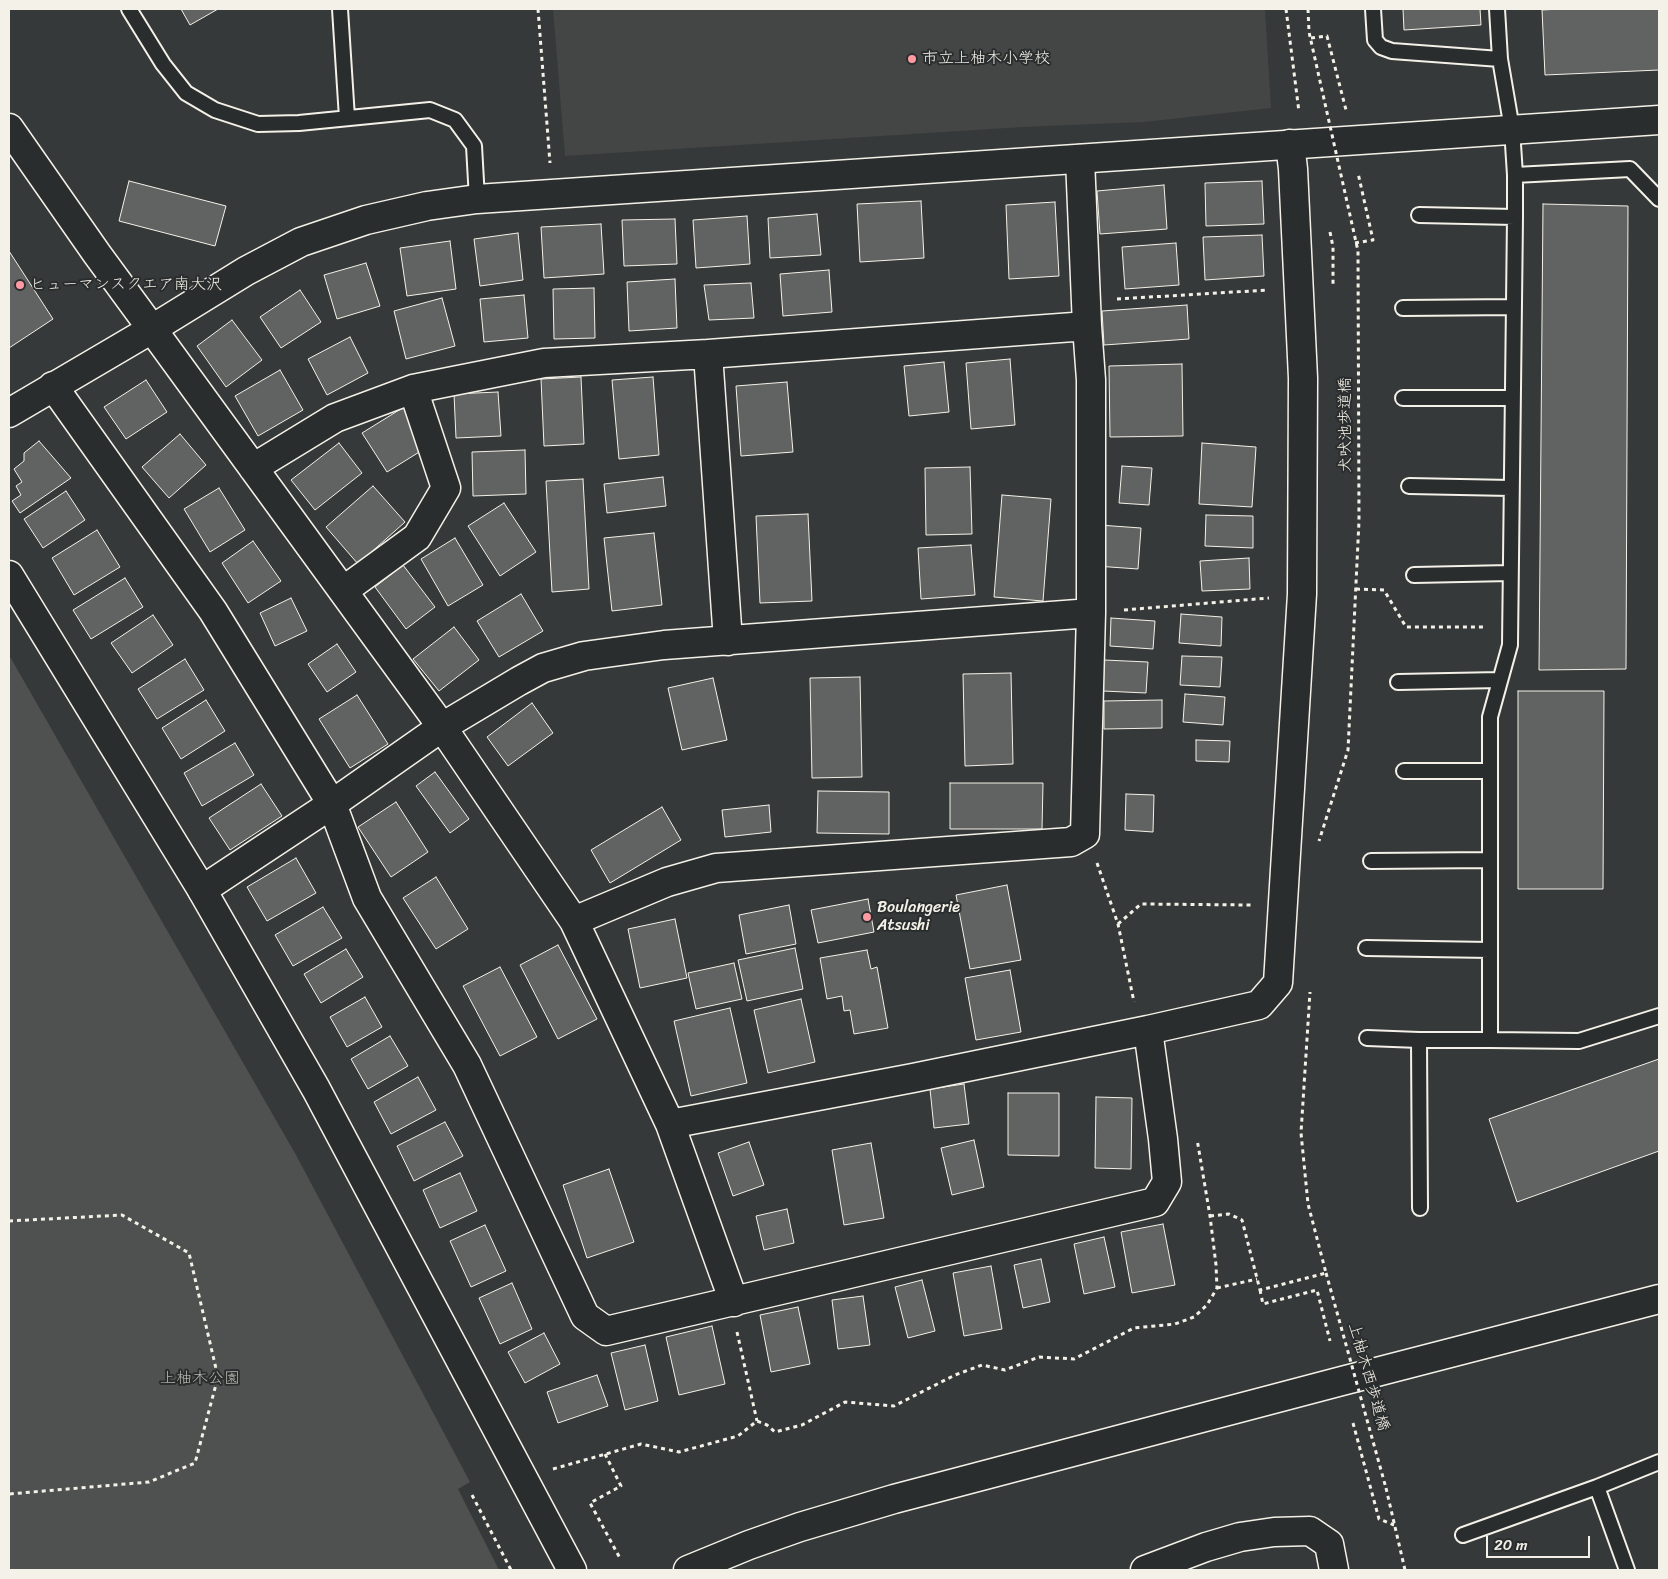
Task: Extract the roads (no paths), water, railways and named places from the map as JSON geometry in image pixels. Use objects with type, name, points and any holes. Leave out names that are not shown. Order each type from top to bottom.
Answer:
[{"type":"street","points":[[9,413],[246,271],[301,242],[383,215],[427,206],[477,199],[1659,120]]},
{"type":"street","points":[[9,128],[97,254],[442,727],[574,921],[670,1124],[734,1313]]},
{"type":"street","points":[[670,1124],[913,1078],[1144,1031],[1259,1005],[1278,982],[1302,594],[1303,378],[1293,169],[1290,144]]},
{"type":"street","points":[[574,921],[668,882],[716,868],[1071,842],[1085,834],[1090,613],[1091,380],[1086,314],[1080,159]]},
{"type":"street","points":[[253,468],[335,418],[413,389],[544,363],[708,354],[1086,314]]},
{"type":"street","points":[[708,354],[728,641]]},
{"type":"street","points":[[53,386],[213,611],[332,804],[367,898],[467,1065],[584,1316],[606,1331],[734,1313],[1155,1202],[1167,1182],[1163,1139],[1144,1031]]},
{"type":"street","points":[[343,592],[417,537],[446,488],[413,389]]},
{"type":"street","points":[[9,575],[202,890],[316,1089],[572,1570]]},
{"type":"street","points":[[202,890],[332,804],[442,727],[543,668],[584,656],[664,645],[1090,613]]},
{"type":"street","points":[[688,1570],[791,1530],[894,1500],[1347,1379],[1659,1299]]},
{"type":"street","points":[[1145,1570],[1206,1547],[1240,1537],[1274,1532],[1310,1531],[1329,1544],[1334,1570]]},
{"type":"lane","points":[[129,9],[163,64],[186,93],[214,110],[258,124],[299,123],[430,110],[456,120],[474,146],[477,199]]},
{"type":"lane","points":[[340,9],[347,118]]},
{"type":"lane","points":[[1373,9],[1375,40],[1381,47],[1392,51],[1500,60]]},
{"type":"lane","points":[[1490,1040],[1490,717],[1510,645],[1515,217],[1512,129],[1500,60],[1498,9]]},
{"type":"lane","points":[[1515,175],[1630,168],[1659,199]]},
{"type":"lane","points":[[1420,216],[1515,217]]},
{"type":"lane","points":[[1403,308],[1514,307]]},
{"type":"lane","points":[[1404,398],[1512,398]]},
{"type":"lane","points":[[1409,486],[1511,488]]},
{"type":"lane","points":[[1414,575],[1510,573]]},
{"type":"lane","points":[[1398,682],[1500,680]]},
{"type":"lane","points":[[1404,771],[1490,771]]},
{"type":"lane","points":[[1371,861],[1490,860]]},
{"type":"lane","points":[[1366,948],[1490,950]]},
{"type":"lane","points":[[1366,1038],[1579,1041],[1659,1016]]},
{"type":"lane","points":[[1419,1040],[1420,1208]]},
{"type":"lane","points":[[1464,1535],[1597,1487],[1659,1462]]},
{"type":"lane","points":[[1597,1487],[1626,1570]]},
{"type":"place","name":"市立上柚木小学校","points":[[912,59]]},
{"type":"place","name":"ヒューマンスクエア南大沢","points":[[20,285]]},
{"type":"place","name":"Boulangerie Atsushi","points":[[867,917]]},
{"type":"park label","name":"上柚木公園","points":[[200,1379]]}]
